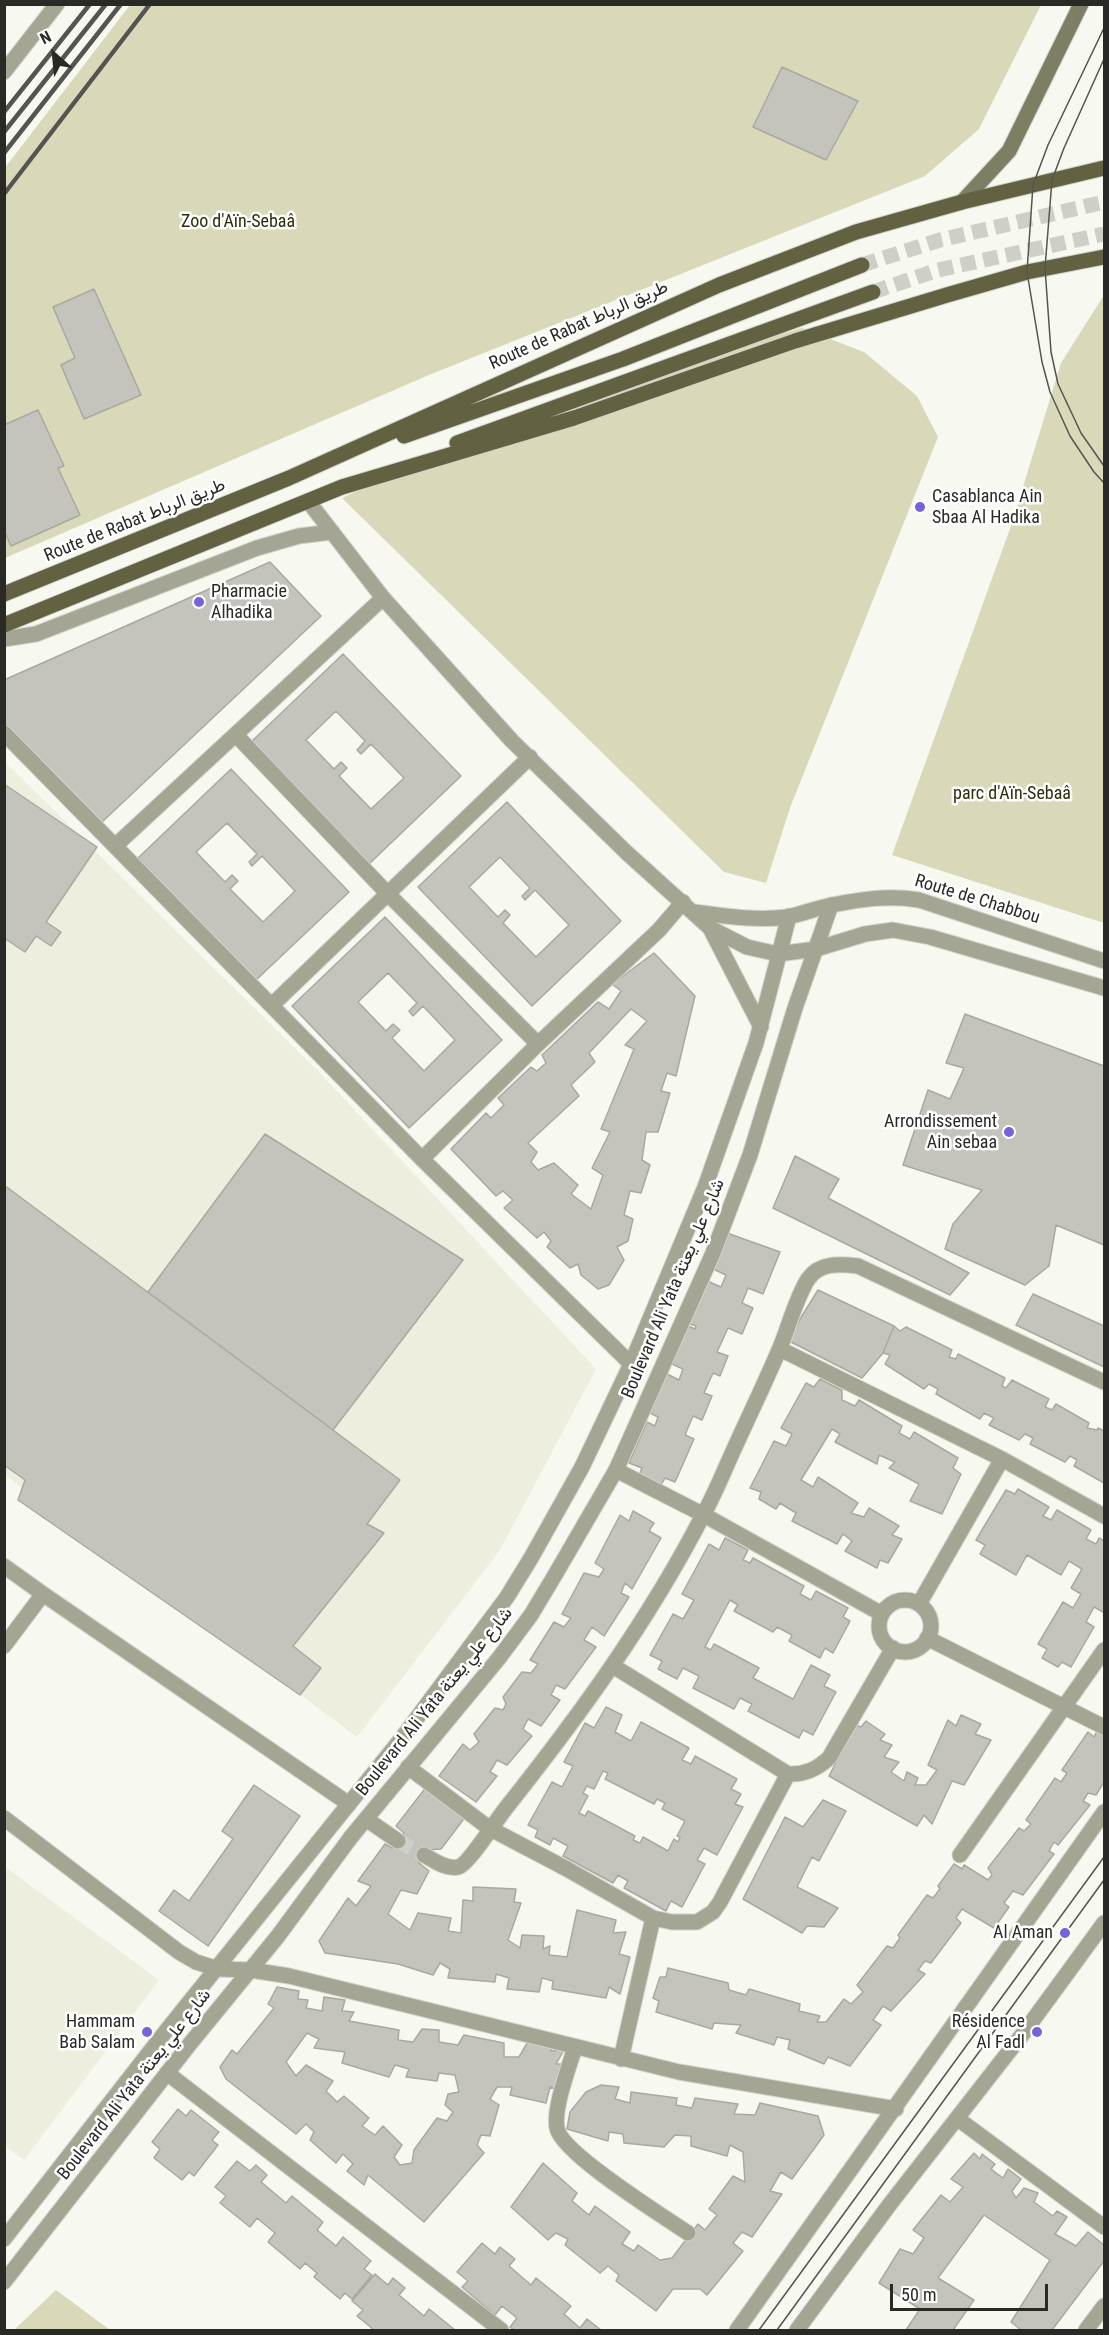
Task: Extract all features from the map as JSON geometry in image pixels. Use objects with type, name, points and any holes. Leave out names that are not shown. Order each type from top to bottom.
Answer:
[{"type":"main road","points":[[962,202],[1009,151],[1082,4]]},
{"type":"main road","name":"Route de Rabat طريق الرباط","points":[[4,594],[289,478],[719,285],[856,232],[962,202],[1104,168]]},
{"type":"main road","points":[[342,487],[574,418],[795,341],[947,295],[1045,268],[1104,257]]},
{"type":"main road","points":[[289,478],[623,359],[862,265]]},
{"type":"main road","points":[[4,625],[342,487],[556,406],[795,322],[873,292]]},
{"type":"street","points":[[4,72],[57,4]]},
{"type":"street","points":[[308,501],[383,598],[512,741],[627,853],[710,928],[760,1027]]},
{"type":"street","points":[[4,639],[36,634],[257,548],[299,536],[332,532]]},
{"type":"street","points":[[115,846],[383,598]]},
{"type":"street","points":[[4,733],[422,1159],[631,1364]]},
{"type":"street","points":[[236,735],[388,894],[538,1044]]},
{"type":"street","points":[[272,1005],[530,757]]},
{"type":"street","name":"Route de Chabbou","points":[[689,907],[732,917],[789,916],[831,905],[897,897],[919,900],[1104,960]]},
{"type":"street","name":"Boulevard Ali Yata شارع علي يعتة","points":[[4,2282],[167,2073],[251,1970],[366,1819],[499,1658],[531,1615],[616,1470],[713,1253],[736,1195],[831,905]]},
{"type":"street","points":[[422,1159],[658,930],[689,907]]},
{"type":"street","name":"Boulevard Ali Yata شارع علي يعتة","points":[[4,2239],[166,2031],[402,1738],[507,1597],[563,1505],[631,1364],[705,1187],[739,1095],[760,1027],[789,916]]},
{"type":"street","points":[[710,928],[747,946],[778,954],[816,949],[865,934],[894,930],[930,937],[1104,988]]},
{"type":"street","points":[[424,1855],[453,1868],[463,1865],[489,1828],[564,1734],[613,1666],[704,1515],[780,1349],[809,1278],[816,1271],[826,1265],[858,1266],[1104,1382]]},
{"type":"street","points":[[780,1349],[1002,1459],[1104,1516]]},
{"type":"street","points":[[919,1604],[1002,1459]]},
{"type":"street","points":[[616,1470],[704,1515],[882,1614]]},
{"type":"street","points":[[4,1566],[349,1804]]},
{"type":"street","points":[[4,1646],[43,1594]]},
{"type":"street","points":[[906,1600],[919,1604],[925,1609],[931,1623],[927,1638],[916,1649],[900,1651],[893,1648],[885,1642],[881,1633],[879,1624],[882,1614],[886,1608],[898,1601],[906,1600]]},
{"type":"street","points":[[927,1638],[1104,1727]]},
{"type":"street","points":[[613,1666],[788,1774],[806,1773],[829,1758],[893,1648]]},
{"type":"street","points":[[960,1855],[1104,1650]]},
{"type":"street","points":[[408,1767],[489,1828],[653,1918],[672,1922],[697,1922],[713,1912],[788,1774]]},
{"type":"street","points":[[737,2331],[1104,1812]]},
{"type":"street","points":[[4,1818],[179,1952],[196,1962],[218,1969],[251,1970],[289,1976],[621,2059],[731,2082],[896,2109]]},
{"type":"street","points":[[366,1819],[398,1841]]},
{"type":"street","points":[[621,2059],[653,1918]]},
{"type":"street","points":[[797,2331],[890,2204],[958,2119],[1104,1923]]},
{"type":"street","points":[[575,2047],[556,2119],[561,2138],[583,2159],[688,2233]]},
{"type":"street","points":[[167,2073],[501,2331]]},
{"type":"street","points":[[958,2119],[1104,2227]]},
{"type":"street","points":[[1086,2331],[1104,2307]]},
{"type":"shaded area","points":[[4,761],[318,1071],[596,1369],[500,1550],[357,1737],[5,1475]]},
{"type":"shaded area","points":[[4,1866],[159,1980],[24,2160],[5,2146]]},
{"type":"green space","name":"Zoo d'Aïn-Sebaâ","points":[[130,5],[1041,5],[979,129],[925,176],[429,375],[5,558],[4,169]]},
{"type":"green space","name":"parc d'Aïn-Sebaâ","points":[[1104,295],[1104,923],[892,855],[1011,526],[1061,363]]},
{"type":"green space","points":[[802,328],[864,352],[917,396],[938,437],[790,808],[766,883],[724,872],[342,498],[577,394]]},
{"type":"green space","points":[[56,2290],[110,2330],[14,2330]]},
{"type":"building","points":[[782,67],[858,101],[826,160],[753,127]]},
{"type":"building","points":[[94,289],[141,395],[84,419],[61,365],[75,358],[53,307]]},
{"type":"building","points":[[38,410],[64,466],[58,468],[80,515],[11,546],[4,530],[4,425]]},
{"type":"building","points":[[270,562],[321,616],[101,823],[4,723],[4,680]]},
{"type":"building","points":[[343,654],[461,776],[368,865],[251,742]],"holes":[[[336,711],[365,741],[357,750],[361,754],[371,744],[404,778],[371,809],[339,776],[347,768],[341,762],[334,769],[306,740]]]},
{"type":"building","points":[[231,769],[349,892],[255,981],[138,858]],"holes":[[[227,823],[257,854],[249,862],[252,866],[262,856],[295,891],[263,922],[230,889],[238,881],[232,875],[225,882],[196,852]]]},
{"type":"building","points":[[4,784],[97,847],[46,922],[61,932],[51,946],[36,936],[25,952],[4,938]]},
{"type":"building","points":[[507,802],[621,921],[532,1006],[418,887]],"holes":[[[500,857],[530,888],[522,896],[525,900],[535,890],[569,925],[536,957],[503,923],[510,915],[505,910],[498,917],[469,887]]]},
{"type":"building","points":[[385,917],[502,1040],[409,1128],[292,1006]],"holes":[[[388,973],[417,1003],[409,1011],[413,1016],[423,1006],[455,1040],[424,1071],[392,1038],[400,1030],[393,1024],[386,1031],[358,1002]]]},
{"type":"building","points":[[654,953],[695,996],[676,1076],[667,1073],[661,1091],[670,1093],[658,1132],[646,1132],[642,1160],[650,1165],[641,1193],[630,1191],[624,1215],[633,1219],[628,1241],[617,1247],[624,1260],[609,1285],[598,1289],[581,1275],[578,1264],[570,1268],[547,1247],[551,1241],[544,1232],[537,1238],[504,1208],[513,1200],[503,1191],[496,1196],[451,1149],[486,1113],[491,1118],[504,1105],[498,1098],[531,1067],[537,1071],[546,1063],[542,1055],[598,1002],[609,1009],[621,991],[612,984]],"holes":[[[631,1009],[647,1021],[625,1045],[634,1049],[601,1129],[610,1132],[592,1168],[603,1175],[591,1209],[571,1194],[578,1185],[554,1163],[538,1170],[531,1162],[537,1152],[528,1143],[579,1096],[571,1085],[595,1062],[589,1053]]]},
{"type":"building","name":"Arrondissement Ain sebaa","points":[[965,1014],[1104,1066],[1104,1245],[1056,1225],[1049,1266],[1025,1285],[945,1249],[953,1224],[982,1190],[903,1165],[928,1090],[950,1099],[964,1068],[946,1063]]},
{"type":"building","points":[[265,1134],[463,1260],[333,1430],[148,1292]]},
{"type":"building","points":[[795,1156],[839,1179],[828,1198],[969,1273],[950,1295],[773,1208]]},
{"type":"building","points":[[4,1185],[400,1480],[367,1524],[384,1533],[293,1646],[321,1668],[300,1695],[18,1500],[25,1480],[4,1465]]},
{"type":"building","points":[[727,1233],[780,1252],[763,1294],[748,1288],[742,1303],[753,1308],[742,1334],[728,1328],[717,1352],[728,1356],[720,1376],[713,1373],[704,1393],[712,1396],[702,1420],[693,1416],[685,1435],[694,1439],[675,1482],[665,1478],[661,1485],[639,1476],[642,1468],[629,1463],[647,1422],[655,1426],[658,1417],[650,1413],[667,1374],[679,1380],[683,1369],[672,1364],[688,1326],[695,1329],[696,1326],[687,1323],[705,1280],[721,1287],[726,1275],[713,1269]]},
{"type":"building","points":[[818,1290],[894,1326],[883,1353],[862,1378],[787,1340]]},
{"type":"building","points":[[1033,1294],[1104,1326],[1104,1367],[1016,1325]]},
{"type":"building","points":[[894,1326],[900,1331],[906,1327],[952,1350],[949,1357],[956,1359],[958,1354],[1005,1378],[1002,1386],[1006,1388],[1012,1380],[1049,1399],[1045,1407],[1052,1410],[1056,1404],[1089,1423],[1087,1428],[1097,1430],[1098,1428],[1104,1431],[1104,1483],[1074,1466],[1077,1460],[1070,1456],[1065,1462],[1030,1444],[1033,1438],[1025,1434],[1019,1440],[989,1425],[994,1418],[984,1413],[980,1419],[936,1394],[938,1389],[929,1384],[924,1389],[885,1364],[890,1355],[883,1353]]},
{"type":"building","points":[[820,1379],[842,1390],[842,1400],[855,1406],[859,1400],[902,1426],[899,1433],[910,1439],[914,1432],[958,1458],[953,1468],[961,1474],[942,1514],[910,1501],[919,1484],[889,1468],[895,1462],[879,1455],[877,1464],[835,1442],[840,1434],[832,1429],[801,1480],[813,1487],[818,1477],[858,1503],[851,1513],[864,1517],[869,1508],[899,1526],[892,1535],[902,1539],[888,1563],[880,1560],[877,1568],[845,1551],[852,1541],[843,1534],[837,1544],[792,1521],[796,1513],[780,1503],[776,1509],[759,1499],[761,1492],[750,1488],[774,1441],[786,1446],[792,1434],[781,1428],[806,1383],[814,1387]]},
{"type":"building","points":[[1018,1489],[1049,1507],[1043,1516],[1051,1520],[1057,1510],[1091,1530],[1086,1539],[1096,1544],[1099,1538],[1104,1541],[1104,1610],[1103,1612],[1094,1607],[1086,1622],[1094,1627],[1071,1667],[1062,1662],[1058,1667],[1042,1658],[1047,1649],[1038,1644],[1063,1602],[1073,1608],[1081,1594],[1071,1588],[1082,1569],[1069,1561],[1061,1575],[1027,1555],[1016,1575],[980,1554],[985,1545],[976,1540],[1006,1490],[1015,1494]]},
{"type":"building","points":[[633,1511],[654,1523],[649,1531],[661,1538],[632,1589],[625,1583],[621,1593],[629,1597],[604,1636],[592,1627],[584,1640],[596,1647],[565,1689],[556,1685],[551,1695],[560,1700],[541,1726],[528,1719],[523,1729],[532,1736],[507,1765],[497,1760],[490,1772],[497,1776],[476,1802],[439,1776],[463,1744],[470,1750],[479,1742],[474,1734],[495,1708],[503,1710],[506,1704],[503,1697],[522,1672],[531,1673],[538,1664],[530,1660],[554,1622],[564,1627],[571,1618],[562,1614],[584,1573],[599,1577],[604,1569],[595,1563],[620,1515],[629,1521]]},
{"type":"building","points":[[725,1538],[748,1550],[743,1560],[750,1563],[753,1558],[804,1586],[800,1594],[811,1600],[816,1591],[848,1608],[843,1617],[850,1621],[833,1653],[825,1648],[820,1658],[789,1641],[792,1635],[777,1627],[773,1632],[734,1611],[738,1605],[730,1600],[705,1647],[711,1650],[714,1644],[759,1668],[753,1678],[793,1699],[811,1665],[830,1675],[824,1686],[836,1692],[813,1735],[803,1730],[799,1738],[748,1711],[752,1704],[740,1698],[734,1709],[693,1688],[699,1676],[683,1668],[677,1679],[658,1669],[662,1661],[650,1655],[673,1614],[683,1619],[694,1600],[682,1594],[709,1544],[719,1550]]},
{"type":"building","points":[[606,1707],[622,1715],[615,1732],[631,1741],[641,1722],[689,1748],[682,1760],[691,1764],[695,1756],[737,1779],[731,1789],[741,1794],[735,1804],[743,1807],[717,1855],[704,1848],[697,1860],[705,1864],[682,1907],[671,1901],[666,1911],[624,1888],[628,1881],[618,1875],[613,1883],[563,1856],[568,1846],[553,1838],[550,1845],[535,1837],[538,1830],[528,1825],[552,1782],[562,1787],[573,1766],[564,1762],[585,1723],[594,1728]],"holes":[[[603,1771],[608,1773],[605,1779],[654,1804],[657,1799],[665,1803],[662,1809],[685,1821],[677,1836],[680,1837],[678,1842],[674,1839],[668,1851],[643,1837],[640,1843],[633,1840],[635,1836],[588,1811],[585,1816],[579,1813],[588,1796],[583,1793],[587,1786],[594,1789]]]},
{"type":"building","points":[[961,1715],[981,1724],[975,1734],[991,1740],[964,1785],[952,1781],[932,1824],[924,1815],[917,1826],[829,1776],[855,1725],[861,1727],[866,1721],[885,1734],[880,1740],[892,1745],[884,1757],[899,1762],[891,1772],[904,1781],[907,1772],[918,1778],[915,1785],[926,1785],[937,1770],[928,1765],[948,1720],[956,1726]]},
{"type":"building","points":[[1097,1731],[1104,1736],[1104,1782],[1096,1795],[1088,1793],[1083,1801],[1090,1805],[1058,1845],[1054,1842],[1049,1851],[1054,1854],[1023,1895],[1013,1891],[1004,1903],[1009,1907],[994,1928],[962,1909],[956,1918],[961,1923],[931,1963],[925,1961],[918,1970],[925,1974],[891,2011],[883,2006],[873,2020],[881,2025],[850,2066],[828,2057],[824,2064],[788,2049],[790,2040],[777,2037],[774,2045],[736,2033],[741,2025],[714,2023],[712,2029],[656,2012],[659,2001],[653,1998],[660,1977],[666,1977],[668,1968],[728,1983],[729,1990],[746,1995],[749,1989],[800,2004],[799,2011],[820,2016],[817,2022],[826,2022],[844,1999],[851,2004],[863,1992],[857,1985],[887,1946],[893,1948],[900,1938],[898,1935],[927,1895],[933,1898],[940,1889],[938,1886],[954,1864],[962,1869],[964,1865],[988,1880],[992,1875],[988,1868],[1019,1828],[1024,1831],[1031,1824],[1026,1820],[1055,1778],[1061,1782],[1067,1773],[1062,1770],[1088,1732],[1094,1737]]},
{"type":"building","points":[[254,1785],[300,1816],[208,1946],[159,1911],[174,1890],[189,1901],[233,1839],[222,1831]]},
{"type":"building","points":[[427,1786],[466,1816],[441,1849],[427,1850],[419,1863],[429,1871],[417,1894],[401,1890],[388,1914],[410,1930],[418,1913],[451,1918],[448,1931],[461,1933],[463,1900],[473,1901],[473,1887],[516,1889],[514,1902],[521,1903],[508,1940],[520,1948],[522,1935],[544,1936],[543,1949],[550,1946],[549,1955],[567,1957],[577,1910],[616,1920],[613,1933],[626,1932],[619,1954],[630,1957],[620,1994],[609,1987],[606,1998],[552,1989],[553,1981],[542,1978],[539,1992],[507,1989],[509,1978],[496,1974],[495,1982],[448,1978],[450,1969],[440,1963],[433,1975],[398,1964],[325,1953],[319,1941],[348,1898],[356,1906],[371,1886],[358,1881],[385,1844],[392,1848],[404,1833],[396,1826]]},
{"type":"building","points":[[823,1800],[846,1811],[819,1861],[812,1857],[797,1887],[838,1908],[824,1927],[807,1926],[802,1933],[743,1899],[785,1817],[803,1827]]},
{"type":"building","points":[[277,1987],[299,1991],[298,1999],[308,2000],[306,2008],[322,2011],[324,1997],[345,2000],[342,2011],[354,2012],[349,2021],[399,2030],[398,2040],[413,2042],[422,2029],[439,2030],[439,2042],[458,2045],[464,2035],[504,2043],[504,2057],[519,2057],[529,2040],[553,2040],[551,2051],[564,2050],[556,2064],[568,2064],[559,2090],[550,2087],[546,2103],[510,2095],[512,2087],[497,2087],[490,2099],[499,2105],[490,2136],[481,2135],[477,2145],[484,2153],[424,2222],[368,2175],[364,2185],[347,2171],[353,2164],[343,2154],[336,2163],[310,2140],[314,2132],[306,2124],[296,2134],[226,2079],[220,2067],[232,2050],[237,2054],[274,2008],[268,2004]],"holes":[[[307,2033],[319,2039],[314,2048],[345,2052],[342,2063],[389,2077],[395,2065],[409,2069],[406,2077],[437,2081],[439,2073],[455,2075],[459,2092],[448,2094],[445,2105],[453,2112],[447,2121],[437,2118],[414,2150],[412,2163],[400,2165],[394,2157],[402,2145],[383,2126],[375,2135],[362,2126],[369,2118],[344,2096],[337,2102],[326,2091],[333,2081],[306,2065],[296,2076],[286,2062]]]},
{"type":"building","points":[[601,2085],[619,2087],[615,2099],[630,2103],[631,2092],[677,2098],[676,2105],[692,2108],[695,2098],[738,2104],[734,2114],[755,2115],[760,2103],[818,2116],[824,2135],[792,2179],[781,2172],[770,2191],[782,2194],[752,2237],[742,2232],[733,2243],[743,2251],[707,2295],[700,2289],[673,2289],[656,2311],[616,2281],[619,2275],[608,2266],[600,2273],[565,2245],[568,2239],[556,2233],[548,2240],[511,2207],[543,2163],[577,2193],[572,2201],[589,2215],[595,2206],[630,2232],[622,2244],[634,2251],[638,2245],[660,2260],[672,2258],[698,2224],[705,2230],[717,2215],[709,2209],[733,2176],[745,2182],[743,2152],[730,2145],[727,2156],[691,2146],[691,2136],[675,2135],[664,2147],[624,2143],[623,2134],[609,2132],[608,2141],[567,2129],[570,2112],[586,2092]]},
{"type":"building","points":[[178,2109],[186,2116],[191,2110],[219,2132],[212,2140],[218,2145],[194,2176],[189,2172],[182,2180],[154,2158],[160,2149],[152,2142]]},
{"type":"building","points":[[974,2153],[980,2159],[982,2154],[995,2164],[991,2169],[1003,2178],[1008,2169],[1021,2179],[1012,2191],[1016,2198],[1024,2188],[1038,2193],[1034,2202],[1053,2216],[1057,2211],[1067,2217],[1055,2234],[1076,2246],[1088,2232],[1104,2245],[1104,2261],[1052,2330],[1021,2330],[1011,2322],[1050,2260],[984,2215],[938,2278],[974,2300],[953,2330],[906,2330],[920,2309],[879,2283],[900,2249],[913,2254],[924,2238],[913,2230],[941,2195],[950,2202],[963,2187],[951,2179]]},
{"type":"building","points":[[237,2161],[250,2171],[256,2165],[267,2175],[261,2182],[286,2203],[292,2196],[323,2222],[317,2230],[336,2246],[343,2237],[371,2261],[364,2269],[372,2275],[352,2299],[345,2293],[340,2299],[314,2277],[317,2273],[305,2263],[300,2269],[268,2242],[275,2233],[257,2218],[250,2227],[220,2203],[226,2196],[215,2187]]},
{"type":"building","points":[[482,2243],[495,2254],[500,2247],[515,2259],[509,2266],[531,2285],[536,2278],[571,2306],[564,2314],[580,2328],[587,2319],[601,2330],[514,2330],[510,2327],[517,2318],[502,2306],[495,2315],[462,2287],[468,2281],[457,2272]]},
{"type":"building","points":[[375,2274],[388,2285],[393,2278],[405,2288],[399,2295],[424,2316],[429,2309],[455,2330],[374,2330],[357,2316],[363,2310],[352,2301]]},
{"type":"tunnel","points":[[862,265],[940,240],[1104,202]]},
{"type":"tunnel","points":[[873,292],[938,270],[1104,234]]},
{"type":"tunnel","points":[[398,1841],[424,1855]]},
{"type":"tram line","points":[[1104,28],[1048,145],[1033,185],[1027,272],[1042,362],[1050,392],[1070,436],[1104,483]]},
{"type":"tram line","points":[[1104,59],[1052,180],[1045,268],[1051,352],[1058,384],[1081,433],[1104,466]]},
{"type":"tram line","points":[[759,2330],[1104,1857]]},
{"type":"tram line","points":[[777,2330],[1104,1880]]},
{"type":"railway","points":[[4,112],[90,4]]},
{"type":"railway","points":[[4,132],[106,4]]},
{"type":"railway","points":[[4,153],[121,4]]},
{"type":"railway","points":[[4,194],[150,4]]},
{"type":"place","name":"Casablanca Ain Sbaa Al Hadika","points":[[920,507]]},
{"type":"place","name":"Pharmacie Alhadika","points":[[199,602]]},
{"type":"place","name":"Arrondissement Ain sebaa","points":[[1009,1132]]},
{"type":"place","name":"Al Aman","points":[[1065,1933]]},
{"type":"place","name":"Hammam Bab Salam","points":[[147,2032]]},
{"type":"place","name":"Résidence Al Fadl","points":[[1037,2032]]}]
